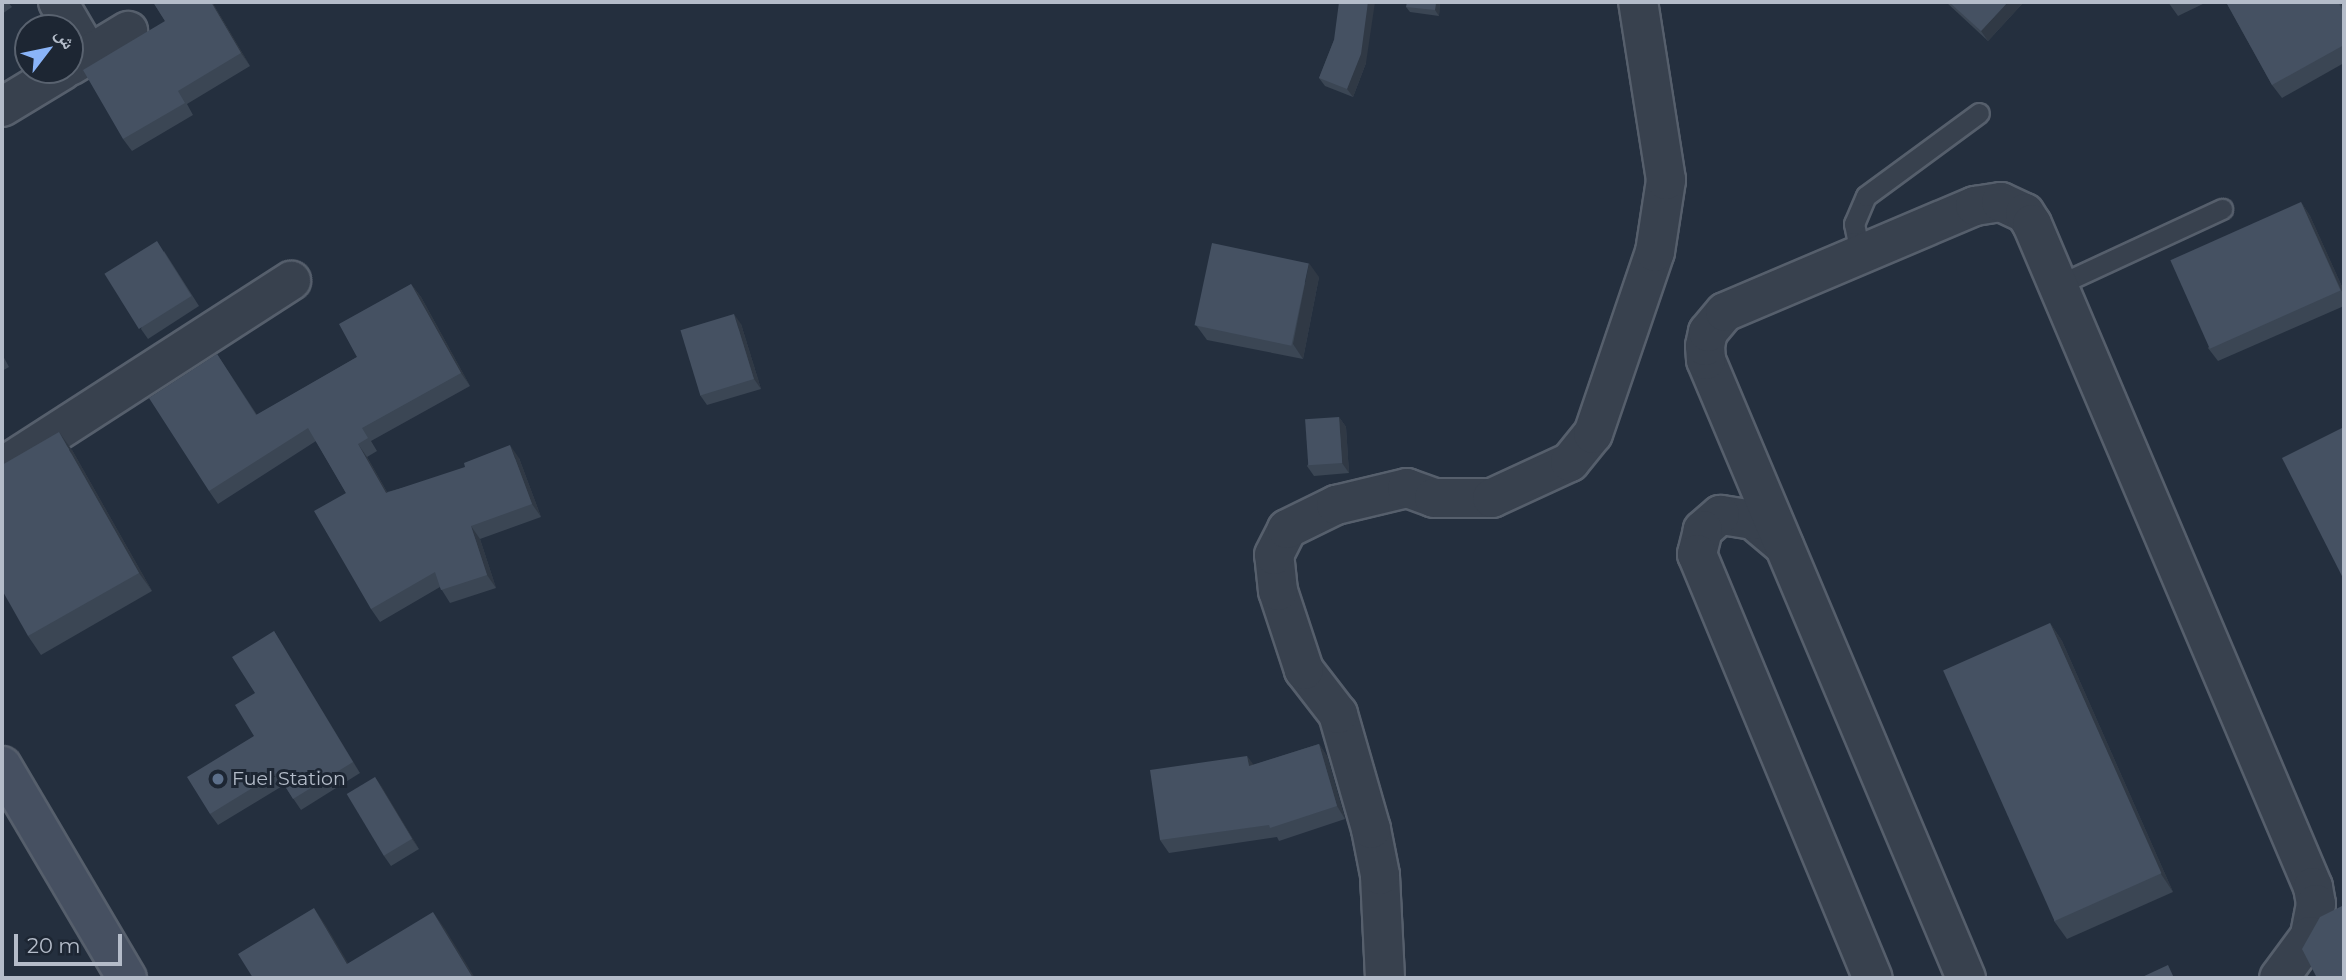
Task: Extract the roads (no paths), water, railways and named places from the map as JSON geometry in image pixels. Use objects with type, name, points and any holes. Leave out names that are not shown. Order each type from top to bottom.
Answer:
[{"type":"main road","points":[[2,766],[127,978]]},
{"type":"street","points":[[1385,978],[1380,875],[1371,829],[1338,713],[1304,670],[1279,591],[1274,555],[1287,529],[1336,505],[1407,488],[1434,498],[1492,499],[1570,462],[1593,434],[1655,253],[1666,180],[1638,2]]},
{"type":"street","points":[[84,58],[128,31]]},
{"type":"street","points":[[2,107],[41,84]]},
{"type":"street","points":[[1966,978],[1706,360],[1708,331],[1724,312],[1975,206],[2001,202],[2025,213],[2032,224],[2313,887],[2316,904],[2310,936],[2279,978]]},
{"type":"street","points":[[2,467],[292,281]]},
{"type":"street","points":[[1748,458],[1738,488],[1699,541],[1700,568],[1873,978]]},
{"type":"street","points":[[1720,515],[1754,520],[1784,546]]},
{"type":"lane","points":[[1860,254],[1854,224],[1866,196],[1979,113]]},
{"type":"lane","points":[[2058,285],[2222,209]]},
{"type":"place","name":"Fuel Station","points":[[218,779]]}]
